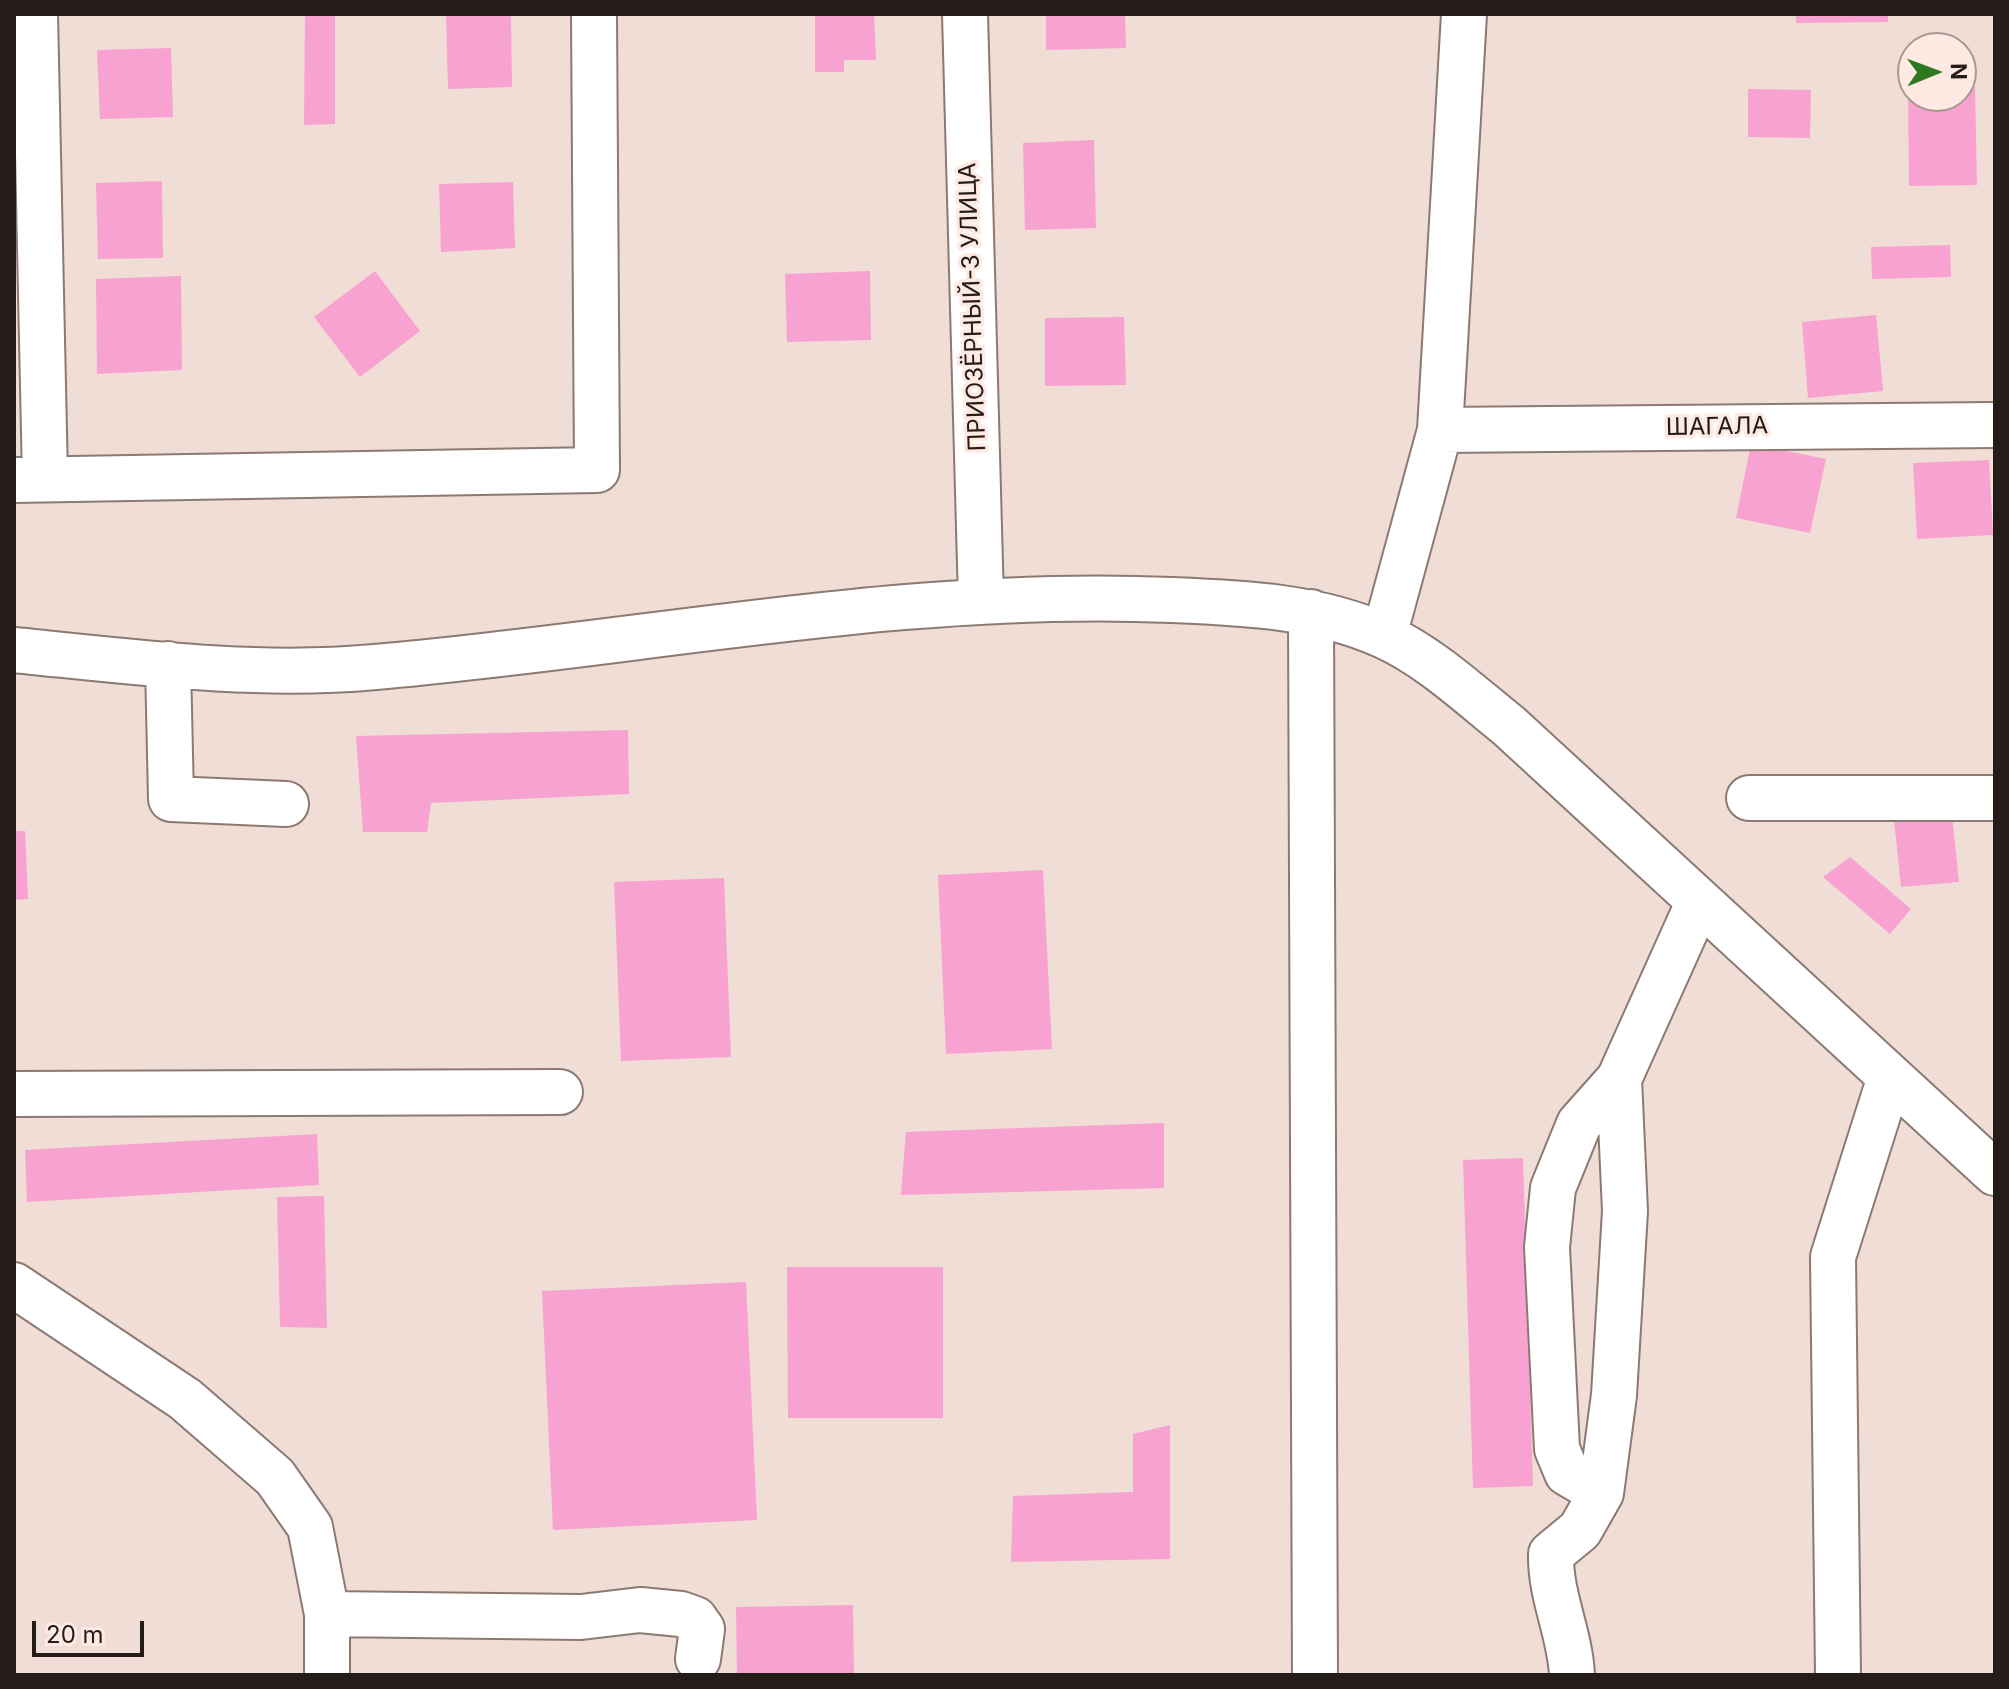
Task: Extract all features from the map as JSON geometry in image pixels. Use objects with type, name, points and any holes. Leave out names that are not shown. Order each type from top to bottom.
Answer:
[{"type":"street","points":[[35,14],[29,480],[597,470],[594,14]]},
{"type":"street","name":"ПРИОЗЁРНЫЙ-3 УЛИЦА","points":[[965,14],[981,601]]},
{"type":"street","points":[[1384,636],[1440,430],[1464,14]]},
{"type":"street","name":"ШАГАЛА","points":[[1440,430],[1995,425]]},
{"type":"street","points":[[14,650],[269,672],[373,667],[937,603],[1077,596],[1242,603],[1311,612],[1384,636],[1437,668],[1509,726],[1995,1173]]},
{"type":"street","points":[[1311,612],[1315,1675]]},
{"type":"street","points":[[168,664],[171,799],[286,804]]},
{"type":"street","points":[[1749,798],[1995,798]]},
{"type":"street","points":[[1601,1493],[1567,1473],[1557,1449],[1547,1247],[1553,1188],[1579,1124],[1619,1079],[1699,901]]},
{"type":"street","points":[[1838,1675],[1833,1257],[1890,1077]]},
{"type":"street","points":[[1572,1675],[1571,1649],[1550,1582],[1551,1554],[1580,1530],[1601,1493],[1614,1395],[1625,1211],[1619,1079]]},
{"type":"street","points":[[14,1094],[560,1092]]},
{"type":"street","points":[[14,1285],[185,1399],[275,1477],[310,1527],[327,1614],[327,1675]]},
{"type":"street","points":[[327,1614],[581,1617],[640,1610],[681,1614],[695,1619],[702,1629],[698,1659]]},
{"type":"building","points":[[305,14],[335,14],[335,124],[304,125]]},
{"type":"building","points":[[446,14],[511,14],[512,87],[448,89]]},
{"type":"building","points":[[815,14],[874,14],[876,60],[844,60],[844,72],[815,72]]},
{"type":"building","points":[[1046,14],[1125,14],[1126,48],[1046,50]]},
{"type":"building","points":[[1796,14],[1888,14],[1888,22],[1796,23]]},
{"type":"building","points":[[171,48],[173,117],[100,119],[97,50]]},
{"type":"building","points":[[1748,89],[1811,90],[1810,138],[1748,137]]},
{"type":"building","points":[[1908,112],[1976,112],[1977,185],[1909,186]]},
{"type":"building","points":[[1094,140],[1096,228],[1025,230],[1023,143]]},
{"type":"building","points":[[162,181],[163,258],[98,259],[96,183]]},
{"type":"building","points":[[513,182],[515,248],[441,252],[439,184]]},
{"type":"building","points":[[1950,245],[1951,277],[1872,279],[1871,247]]},
{"type":"building","points":[[375,271],[420,331],[360,377],[314,317]]},
{"type":"building","points":[[870,271],[871,340],[787,342],[785,274]]},
{"type":"building","points":[[181,276],[182,370],[97,374],[96,279]]},
{"type":"building","points":[[1876,315],[1883,391],[1808,398],[1802,322]]},
{"type":"building","points":[[1124,317],[1126,385],[1045,386],[1045,318]]},
{"type":"building","points":[[1751,444],[1826,459],[1810,533],[1736,518]]},
{"type":"building","points":[[1989,460],[1993,535],[1917,539],[1913,463]]},
{"type":"building","points":[[628,730],[629,794],[431,803],[427,832],[363,832],[356,736]]},
{"type":"building","points":[[1952,815],[1959,882],[1901,887],[1894,820]]},
{"type":"building","points":[[14,831],[25,831],[28,899],[14,900]]},
{"type":"building","points":[[1850,857],[1911,909],[1890,934],[1823,877]]},
{"type":"building","points":[[1043,870],[1052,1049],[946,1054],[938,875]]},
{"type":"building","points":[[724,878],[731,1057],[621,1061],[614,882]]},
{"type":"building","points":[[1164,1123],[1164,1188],[901,1195],[906,1132]]},
{"type":"building","points":[[317,1134],[319,1185],[27,1202],[25,1150]]},
{"type":"building","points":[[1523,1158],[1533,1486],[1473,1488],[1463,1160]]},
{"type":"building","points":[[324,1196],[327,1328],[280,1327],[277,1197]]},
{"type":"building","points":[[787,1267],[943,1267],[943,1418],[788,1418]]},
{"type":"building","points":[[746,1282],[757,1520],[553,1530],[542,1291]]},
{"type":"building","points":[[1170,1425],[1170,1559],[1011,1562],[1013,1496],[1133,1492],[1133,1434]]},
{"type":"building","points":[[853,1605],[854,1675],[737,1675],[736,1607]]}]
